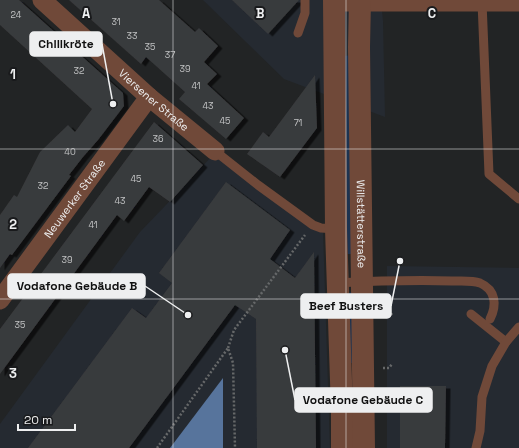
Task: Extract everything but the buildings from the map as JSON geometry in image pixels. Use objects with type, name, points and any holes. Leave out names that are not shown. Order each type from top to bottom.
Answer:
[{"type":"street","name":"Viersener Straße","points":[[42,0],[150,97],[215,151]]},
{"type":"street","name":"Willstätterstraße","points":[[361,0],[359,47],[364,448]]},
{"type":"street","points":[[342,448],[336,229],[334,1],[519,2]]},
{"type":"street","name":"Neuwerker Straße","points":[[2,292],[150,97]]},
{"type":"lane","points":[[298,33],[305,13],[304,0]]},
{"type":"lane","points":[[482,2],[489,174],[519,199]]},
{"type":"lane","points":[[215,151],[258,185],[313,225],[321,228],[336,229]]},
{"type":"lane","points":[[338,283],[426,280],[478,282],[489,289],[494,300],[494,311],[490,319]]},
{"type":"lane","points":[[471,314],[506,342]]},
{"type":"lane","points":[[476,448],[480,431],[482,397],[492,366],[506,342],[519,327]]},
{"type":"path","points":[[157,448],[228,348],[234,330],[313,225]]},
{"type":"path","points":[[228,348],[233,363],[235,448]]},
{"type":"shaded area","points":[[203,0],[381,0],[383,21],[385,117],[284,79]]},
{"type":"shaded area","points":[[352,55],[352,254],[347,254],[344,56]]},
{"type":"shaded area","points":[[213,155],[323,231],[330,448],[0,448],[0,424],[140,232]]},
{"type":"shaded area","points":[[387,266],[519,268],[519,448],[387,448]]},
{"type":"shaded area","points":[[352,292],[355,363],[346,363],[348,293]]},
{"type":"shaded area","points":[[223,378],[223,448],[170,448]]},
{"type":"place","name":"Chillkröte","points":[[113,104]]},
{"type":"place","name":"Beef Busters","points":[[400,261]]},
{"type":"place","name":"Vodafone Gebäude B","points":[[188,315]]},
{"type":"place","name":"Vodafone Gebäude C","points":[[285,350]]}]
